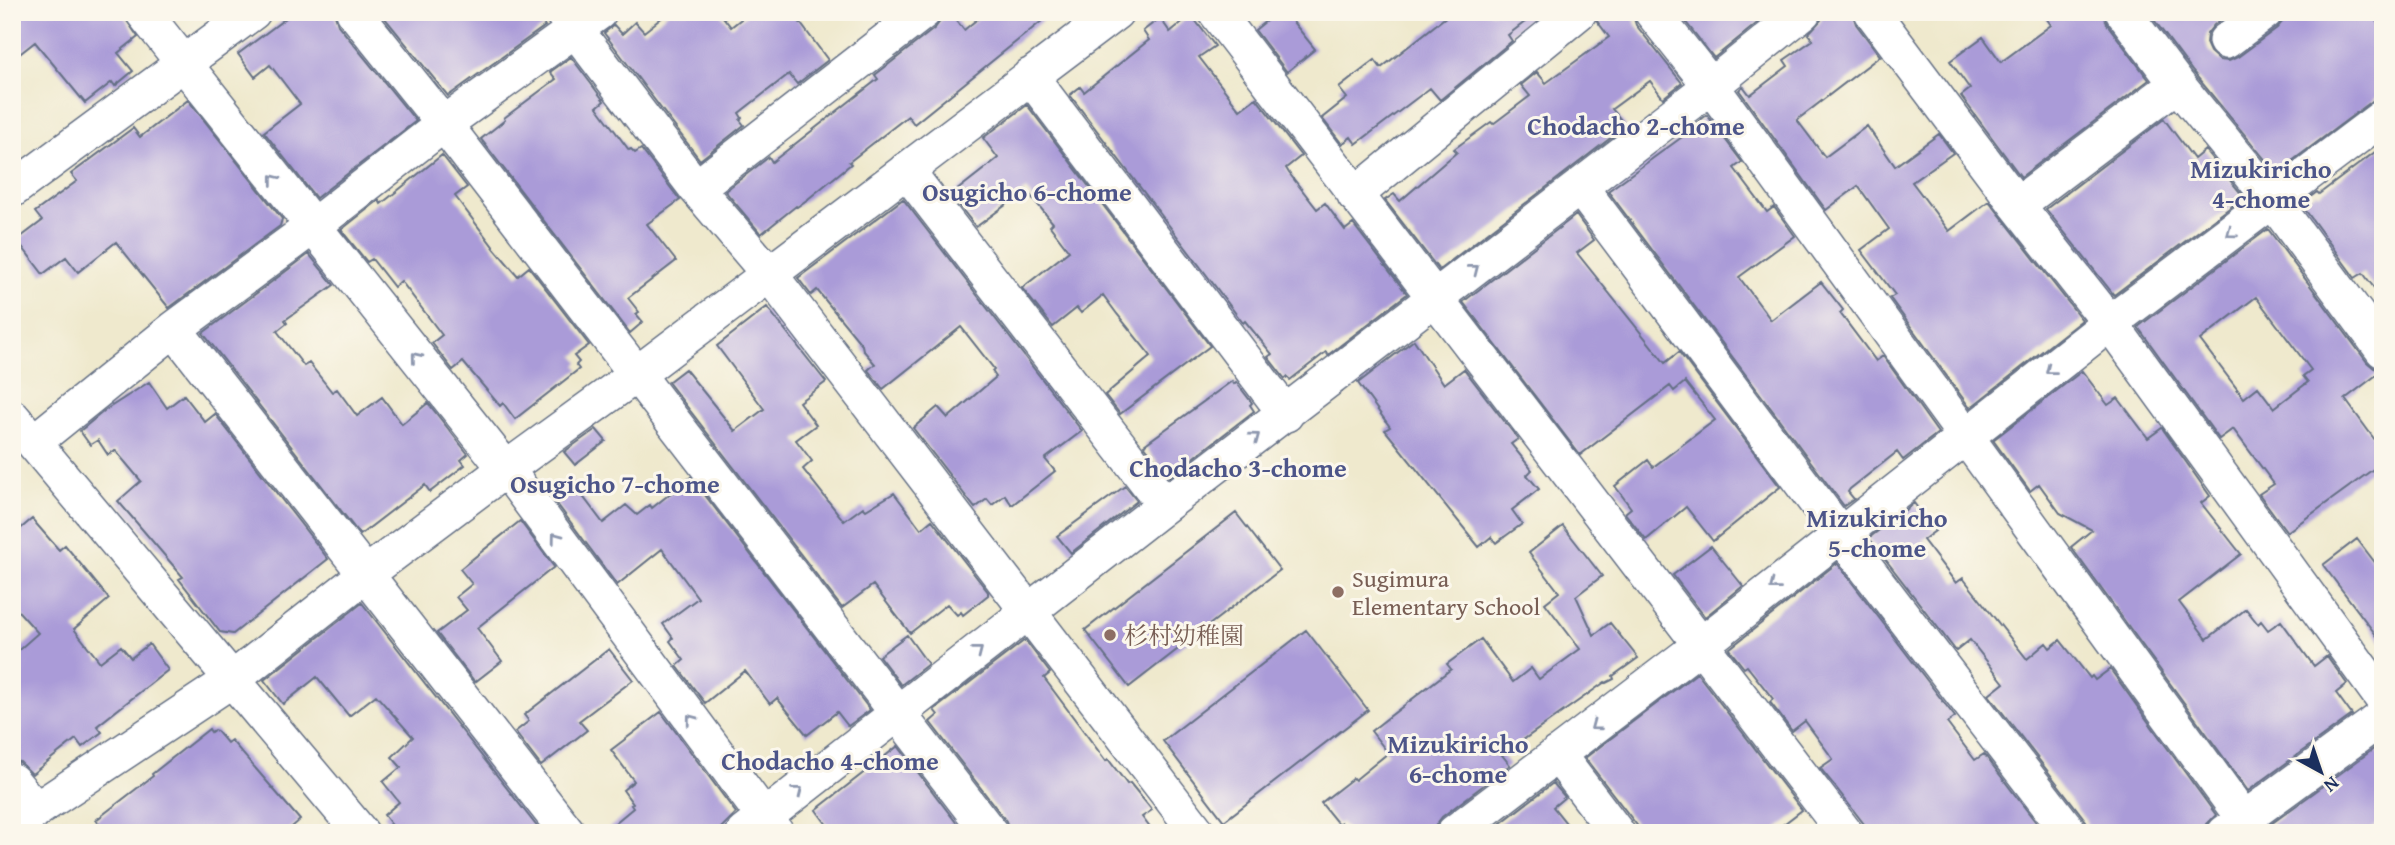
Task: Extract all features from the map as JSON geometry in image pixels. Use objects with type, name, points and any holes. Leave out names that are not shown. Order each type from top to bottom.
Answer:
[{"type":"street","points":[[143,12],[506,469],[762,828],[1027,612],[1437,299],[1803,12]]},
{"type":"street","points":[[12,190],[253,12]]},
{"type":"street","points":[[354,12],[444,124],[990,833]]},
{"type":"street","points":[[696,188],[923,12]]},
{"type":"street","points":[[12,781],[24,819],[233,679],[366,574],[637,374],[1116,12]]},
{"type":"street","points":[[1216,12],[1844,833]]},
{"type":"street","points":[[1355,195],[1579,12]]},
{"type":"street","points":[[1652,12],[1711,86],[1966,437],[2241,828],[2383,717]]},
{"type":"street","points":[[1872,12],[2017,205],[2110,323],[2383,699]]},
{"type":"street","points":[[2123,12],[2177,84],[2273,201],[2383,350]]},
{"type":"street","points":[[2226,41],[2265,12]]},
{"type":"street","points":[[361,833],[23,429],[174,329],[312,228],[579,18],[696,188],[769,275],[1198,833]]},
{"type":"street","points":[[1030,76],[1286,414]]},
{"type":"street","points":[[2017,205],[2177,84]]},
{"type":"street","points":[[1454,833],[1701,645],[2110,323],[2383,117]]},
{"type":"street","points":[[906,170],[1165,505]]},
{"type":"street","points":[[1580,187],[1840,534],[2070,833]]},
{"type":"street","points":[[174,329],[568,833]]},
{"type":"street","points":[[1557,754],[1617,833]]},
{"type":"building","points":[[12,12],[121,12],[138,37],[118,53],[133,71],[115,86],[112,82],[85,103],[35,42],[12,60]]},
{"type":"building","points":[[294,12],[334,12],[338,25],[416,121],[316,198],[264,132],[300,104],[270,65],[255,77],[238,54]]},
{"type":"building","points":[[380,12],[534,12],[545,26],[448,96]]},
{"type":"building","points":[[669,12],[719,12],[731,27],[750,12],[792,12],[828,60],[797,84],[789,74],[739,113],[744,125],[700,160],[604,33],[614,25],[622,34],[635,22],[644,32]]},
{"type":"building","points":[[943,12],[950,12],[964,30],[986,12],[1053,12],[914,124],[908,116],[849,162],[851,164],[808,199],[761,234],[725,191],[769,157],[772,162],[878,79],[875,75],[935,28]]},
{"type":"building","points":[[1277,12],[1285,12],[1315,49],[1287,72],[1255,30]]},
{"type":"building","points":[[1452,12],[1538,12],[1508,35],[1512,41],[1440,100],[1430,88],[1356,144],[1351,137],[1342,144],[1322,118],[1347,98],[1339,88],[1375,60],[1381,68]]},
{"type":"building","points":[[1599,12],[1632,12],[1636,25],[1682,83],[1663,98],[1650,81],[1612,109],[1626,126],[1439,270],[1385,200],[1394,194],[1400,201],[1457,152],[1454,149],[1530,96],[1521,85],[1537,72],[1546,83],[1609,37],[1597,21]]},
{"type":"building","points":[[1678,12],[1771,12],[1714,58]]},
{"type":"building","points":[[1823,12],[1852,12],[1856,24],[1880,56],[1797,120],[1825,157],[1867,126],[1895,166],[1939,134],[1953,153],[1912,182],[1949,231],[1989,201],[2082,320],[1970,408],[1890,298],[1895,295],[1861,250],[1889,229],[1858,186],[1826,210],[1739,90],[1743,86],[1750,95],[1788,66],[1784,60],[1813,40],[1808,34],[1821,20]]},
{"type":"building","points":[[2042,12],[2103,12],[2107,24],[2149,80],[2021,177],[1961,96],[1970,89],[1950,61],[1983,37],[2001,62],[2051,25]]},
{"type":"building","points":[[2231,12],[2207,34],[2206,43],[2210,52],[2219,60],[2229,61],[2238,57],[2277,28],[2283,21],[2285,12],[2369,12],[2383,30],[2383,93],[2276,173],[2193,72],[2149,13]]},
{"type":"building","points":[[1191,15],[1215,46],[1199,57],[1240,110],[1256,98],[1301,156],[1286,168],[1289,173],[1317,209],[1325,203],[1345,230],[1353,224],[1407,294],[1328,355],[1326,352],[1290,380],[1287,377],[1285,379],[1268,357],[1272,354],[1245,321],[1243,323],[1070,95],[1080,87],[1084,92],[1149,40],[1143,31],[1160,18],[1170,32]]},
{"type":"building","points":[[571,57],[604,101],[597,107],[629,150],[635,153],[641,149],[680,200],[647,224],[676,261],[628,298],[643,322],[630,333],[481,139],[556,79],[550,72]]},
{"type":"building","points":[[188,100],[282,219],[280,226],[169,308],[116,242],[78,272],[66,257],[43,274],[17,240],[42,221],[35,212],[77,181],[71,174],[133,128],[140,137]]},
{"type":"building","points":[[1027,105],[1210,346],[1120,414],[1105,395],[1151,356],[1103,295],[1081,313],[1077,308],[1053,327],[1022,288],[1069,251],[1050,226],[1053,223],[1026,190],[976,227],[951,195],[998,158],[983,138]]},
{"type":"building","points":[[1707,115],[1742,162],[1734,168],[1767,212],[1774,207],[1795,236],[1739,277],[1771,320],[1821,282],[1843,310],[1840,313],[1876,361],[1883,356],[1938,433],[1903,460],[1897,452],[1850,489],[1848,492],[1854,499],[1844,506],[1608,191],[1689,132],[1687,130]]},
{"type":"building","points":[[2164,119],[2194,159],[2205,150],[2244,197],[2114,295],[2046,209]]},
{"type":"building","points":[[2383,146],[2383,300],[2363,273],[2355,278],[2301,204],[2317,192],[2319,194]]},
{"type":"building","points":[[442,155],[467,187],[455,196],[495,249],[518,276],[529,267],[589,345],[574,356],[579,362],[576,365],[579,369],[515,419],[503,403],[500,406],[463,362],[453,370],[432,343],[442,335],[401,281],[394,287],[372,259],[367,262],[341,230],[379,200],[381,204]]},
{"type":"building","points":[[903,199],[1082,431],[1045,459],[1055,471],[1012,505],[1005,495],[992,505],[987,499],[975,508],[913,428],[938,407],[948,418],[996,377],[992,371],[994,369],[961,327],[883,389],[868,370],[875,364],[862,345],[817,290],[811,295],[798,278]]},
{"type":"building","points":[[1576,215],[1594,240],[1577,253],[1665,363],[1679,352],[1780,487],[1713,541],[1686,507],[1646,540],[1625,513],[1631,508],[1615,486],[1648,460],[1653,467],[1715,420],[1685,382],[1674,391],[1670,386],[1580,455],[1463,302]]},
{"type":"building","points":[[2268,229],[2367,362],[2374,368],[2383,370],[2345,399],[2383,451],[2383,462],[2287,532],[2259,494],[2274,484],[2233,429],[2219,439],[2138,327]],"holes":[[[2256,297],[2311,370],[2303,376],[2308,382],[2274,408],[2258,387],[2244,398],[2200,340]]]},
{"type":"building","points":[[309,254],[334,285],[285,320],[287,323],[277,331],[304,366],[309,363],[332,392],[337,389],[357,416],[382,397],[402,424],[428,403],[468,454],[461,460],[465,465],[430,492],[425,485],[360,535],[203,333]]},
{"type":"building","points":[[767,307],[826,382],[799,402],[816,425],[796,440],[812,461],[803,469],[844,521],[863,507],[866,510],[894,493],[921,529],[932,520],[988,592],[988,595],[963,615],[961,612],[957,615],[947,604],[910,633],[873,585],[842,608],[668,382],[685,369],[735,431],[764,409],[717,346]]},
{"type":"building","points":[[1414,340],[1444,384],[1464,369],[1518,439],[1511,444],[1532,470],[1527,475],[1539,489],[1512,510],[1522,524],[1496,543],[1491,537],[1479,547],[1385,430],[1390,427],[1358,383]]},
{"type":"building","points":[[2082,371],[2108,405],[2118,398],[2148,438],[2162,428],[2210,496],[2201,503],[2241,554],[2179,602],[2207,639],[2246,609],[2258,624],[2261,621],[2268,630],[2281,621],[2314,666],[2327,656],[2347,684],[2336,693],[2352,715],[2248,791],[2071,547],[2092,530],[2060,513],[2039,484],[2030,491],[1993,440]]},
{"type":"building","points":[[1232,381],[1234,384],[1236,382],[1252,403],[1250,405],[1254,411],[1169,477],[1144,445]]},
{"type":"building","points":[[149,382],[167,408],[184,395],[205,422],[215,414],[328,559],[233,634],[220,632],[179,579],[183,577],[118,501],[141,481],[115,450],[108,455],[98,440],[90,445],[80,431],[104,411]]},
{"type":"building","points":[[596,429],[606,441],[575,465],[564,452]]},
{"type":"building","points":[[691,477],[870,710],[848,726],[837,712],[807,735],[777,698],[770,704],[745,671],[705,703],[677,666],[684,660],[670,641],[673,638],[663,624],[698,598],[662,549],[617,585],[549,493],[569,478],[603,523],[626,505],[637,515],[650,505],[652,508]]},
{"type":"building","points":[[1125,486],[1137,501],[1071,553],[1057,536]]},
{"type":"building","points":[[1914,503],[1935,531],[1923,540],[1956,583],[1963,578],[2027,659],[2046,643],[2050,648],[2060,640],[2090,678],[2092,676],[2095,680],[2110,669],[2216,815],[2207,824],[2206,830],[2201,833],[2090,833],[2086,821],[1989,695],[2004,683],[1970,640],[1956,651],[1869,538]]},
{"type":"building","points":[[1236,513],[1280,570],[1129,687],[1085,630]]},
{"type":"building","points":[[32,519],[59,550],[65,545],[109,599],[74,629],[100,662],[121,646],[131,658],[149,644],[168,670],[97,726],[102,732],[82,747],[76,739],[32,774],[20,762],[12,761],[12,656],[38,633],[12,604],[12,536]]},
{"type":"building","points":[[520,521],[554,567],[477,628],[502,661],[475,682],[437,633],[467,610],[456,597],[472,584],[460,569]]},
{"type":"building","points":[[1563,526],[1602,576],[1576,596],[1594,635],[1610,623],[1638,658],[1613,676],[1614,679],[1605,682],[1502,755],[1510,765],[1442,817],[1434,833],[1349,833],[1321,803],[1388,753],[1371,731],[1451,669],[1447,664],[1481,639],[1513,682],[1531,668],[1539,679],[1580,649],[1545,603],[1559,592],[1529,553]]},
{"type":"building","points":[[2357,539],[2383,573],[2383,644],[2323,565]]},
{"type":"building","points":[[1711,546],[1743,586],[1705,617],[1673,575]]},
{"type":"building","points":[[1837,563],[1955,717],[1947,723],[1975,760],[1984,754],[2044,833],[1871,833],[1820,768],[1833,759],[1805,721],[1792,731],[1770,702],[1773,699],[1747,666],[1744,668],[1729,649]]},
{"type":"building","points":[[362,603],[542,833],[398,833],[384,815],[399,802],[383,782],[401,767],[392,757],[413,737],[376,695],[349,716],[317,677],[283,704],[264,680]]},
{"type":"building","points":[[1306,630],[1368,710],[1224,821],[1163,741]]},
{"type":"building","points":[[907,635],[928,664],[901,685],[879,656]]},
{"type":"building","points":[[1025,640],[1050,673],[1044,678],[1106,761],[1108,759],[1152,810],[1142,817],[1154,833],[1010,833],[1006,821],[930,722],[938,715],[934,710]]},
{"type":"building","points":[[609,649],[633,680],[579,721],[587,730],[541,766],[515,732],[529,721],[524,715]]},
{"type":"building","points":[[1697,673],[1802,810],[1772,833],[1643,833],[1585,758]]},
{"type":"building","points":[[661,712],[736,813],[716,833],[603,833],[633,808],[623,790],[634,781],[611,750]]},
{"type":"building","points":[[209,729],[211,732],[217,731],[227,743],[231,740],[300,820],[285,833],[106,833],[96,820]]},
{"type":"building","points":[[898,746],[964,833],[833,833],[816,810]]},
{"type":"building","points":[[2375,748],[2383,759],[2383,820],[2365,833],[2274,833],[2271,824]]},
{"type":"building","points":[[1553,783],[1565,797],[1553,807],[1574,833],[1488,833]]},
{"type":"place","name":"Sugimura Elementary School","points":[[1338,592]]},
{"type":"place","name":"杉村幼稚園","points":[[1110,635]]},
{"type":"district","name":"Chodacho 2-chome","points":[[1636,125]]},
{"type":"district","name":"Mizukiricho 4-chome","points":[[2261,183]]},
{"type":"district","name":"Osugicho 6-chome","points":[[1027,191]]},
{"type":"district","name":"Chodacho 3-chome","points":[[1238,467]]},
{"type":"district","name":"Osugicho 7-chome","points":[[615,483]]},
{"type":"district","name":"Mizukiricho 5-chome","points":[[1877,532]]},
{"type":"district","name":"Mizukiricho 6-chome","points":[[1458,758]]},
{"type":"district","name":"Chodacho 4-chome","points":[[830,760]]}]
